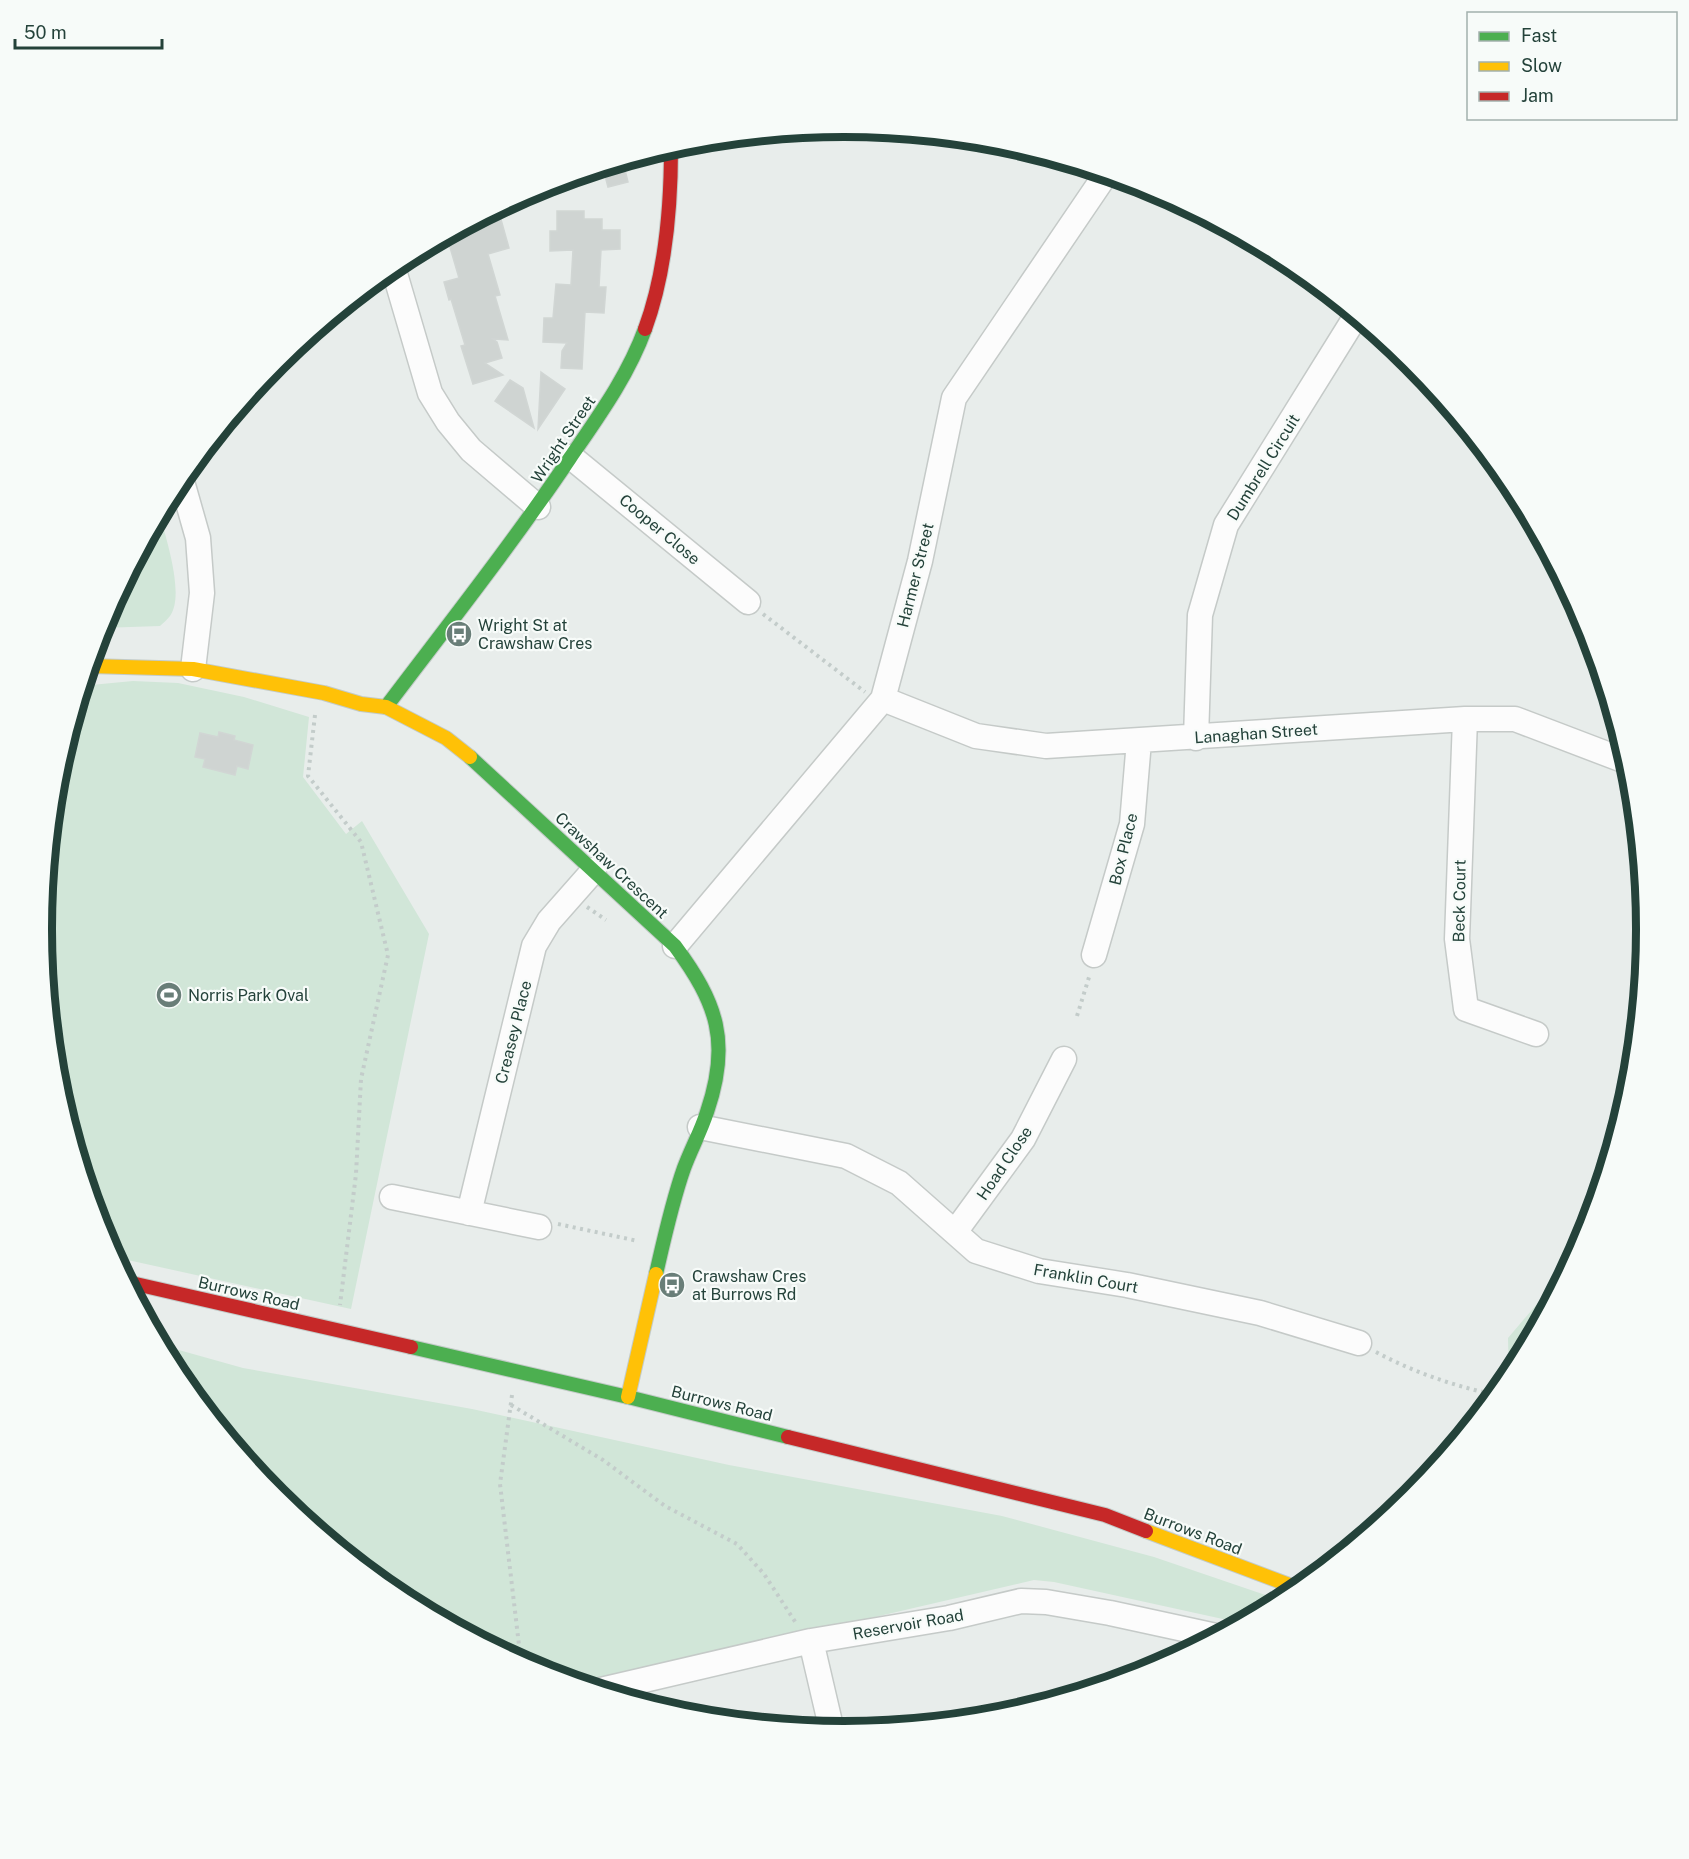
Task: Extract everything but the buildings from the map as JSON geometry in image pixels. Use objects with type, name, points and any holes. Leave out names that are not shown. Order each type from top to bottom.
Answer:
[{"type":"street","name":"Wright Street","points":[[386,707],[538,507],[622,380],[640,343],[656,295],[665,246],[671,157]]},
{"type":"street","name":"Harmer Street","points":[[675,946],[876,696],[920,561],[954,398],[1101,181]]},
{"type":"street","points":[[396,277],[430,393],[448,422],[471,450],[538,507]]},
{"type":"street","name":"Dumbrell Circuit","points":[[1196,738],[1200,615],[1226,525],[1352,322]]},
{"type":"street","name":"Cooper Close","points":[[571,457],[754,607]]},
{"type":"street","points":[[185,490],[198,538],[202,593],[193,669]]},
{"type":"street","name":"Crawshaw Crescent","points":[[98,666],[193,669],[324,693],[362,704],[386,707],[446,738],[486,770],[675,946],[699,979],[716,1021],[718,1045],[716,1076],[710,1104],[682,1173],[662,1247],[628,1397]]},
{"type":"street","name":"Lanaghan Street","points":[[876,696],[976,736],[1046,746],[1465,719],[1515,720],[1617,758]]},
{"type":"street","name":"Beck Court","points":[[1465,719],[1457,939],[1466,1009],[1536,1034]]},
{"type":"street","name":"Box Place","points":[[1094,960],[1132,825],[1139,741]]},
{"type":"street","name":"Creasey Place","points":[[469,1213],[534,946],[549,921],[594,870]]},
{"type":"street","name":"Hoad Close","points":[[955,1233],[1023,1139],[1064,1059]]},
{"type":"street","name":"Franklin Court","points":[[700,1127],[846,1156],[899,1183],[976,1251],[1039,1271],[1126,1285],[1260,1313],[1359,1343]]},
{"type":"street","points":[[392,1197],[469,1213],[546,1225]]},
{"type":"street","name":"Burrows Road","points":[[136,1284],[628,1397],[1105,1515],[1289,1585]]},
{"type":"street","name":"Reservoir Road","points":[[615,1687],[811,1641],[949,1618],[1021,1601],[1046,1602],[1110,1612],[1206,1634]]},
{"type":"street","points":[[811,1641],[830,1721]]},
{"type":"path","points":[[754,607],[876,696]]},
{"type":"path","points":[[315,712],[308,776],[361,842],[388,955],[361,1079],[356,1174],[340,1305]]},
{"type":"path","points":[[572,895],[608,921]]},
{"type":"path","points":[[1077,1016],[1094,960]]},
{"type":"path","points":[[546,1225],[662,1247]]},
{"type":"path","points":[[639,1241],[642,1231]]},
{"type":"path","points":[[1359,1343],[1383,1356],[1444,1382],[1486,1393]]},
{"type":"path","points":[[512,1394],[500,1484],[520,1652]]},
{"type":"path","points":[[511,1405],[603,1460],[665,1506],[737,1544],[764,1574],[789,1616],[811,1641]]},
{"type":"green space","points":[[163,526],[173,567],[176,595],[170,616],[160,626],[112,628],[134,579]]},
{"type":"green space","points":[[133,681],[178,683],[244,697],[309,717],[303,777],[346,834],[362,821],[429,934],[351,1309],[125,1259],[113,1233],[79,1134],[59,1033],[54,981],[52,929],[59,826],[79,725],[92,685]]},
{"type":"green space","points":[[1551,1288],[1509,1361],[1508,1338]]},
{"type":"green space","points":[[173,1348],[243,1368],[472,1409],[729,1465],[1002,1516],[1154,1557],[1270,1597],[1230,1621],[1054,1582],[1034,1580],[598,1682],[541,1661],[494,1640],[404,1588],[362,1558],[284,1490],[249,1452],[216,1412]]},
{"type":"traffic: fast","points":[[386,707],[503,553],[581,443],[621,380],[645,329]]},
{"type":"traffic: fast","points":[[470,757],[675,946],[701,986],[710,1005],[716,1024],[718,1044],[718,1065],[714,1087],[705,1119],[680,1181],[656,1274]]},
{"type":"traffic: fast","points":[[411,1347],[788,1437]]},
{"type":"traffic: slow","points":[[98,666],[193,669],[324,693],[361,704],[386,707],[446,738],[470,757]]},
{"type":"traffic: slow","points":[[628,1397],[656,1274]]},
{"type":"traffic: slow","points":[[1146,1531],[1289,1585]]},
{"type":"traffic: jam","points":[[645,329],[658,285],[666,240],[671,157]]},
{"type":"traffic: jam","points":[[136,1284],[411,1347]]},
{"type":"traffic: jam","points":[[788,1437],[1105,1515],[1146,1531]]},
{"type":"place","name":"Wright St at Crawshaw Cres","points":[[459,634]]},
{"type":"place","name":"Norris Park Oval","points":[[169,995]]},
{"type":"place","name":"Crawshaw Cres at Burrows Rd","points":[[672,1285]]}]
